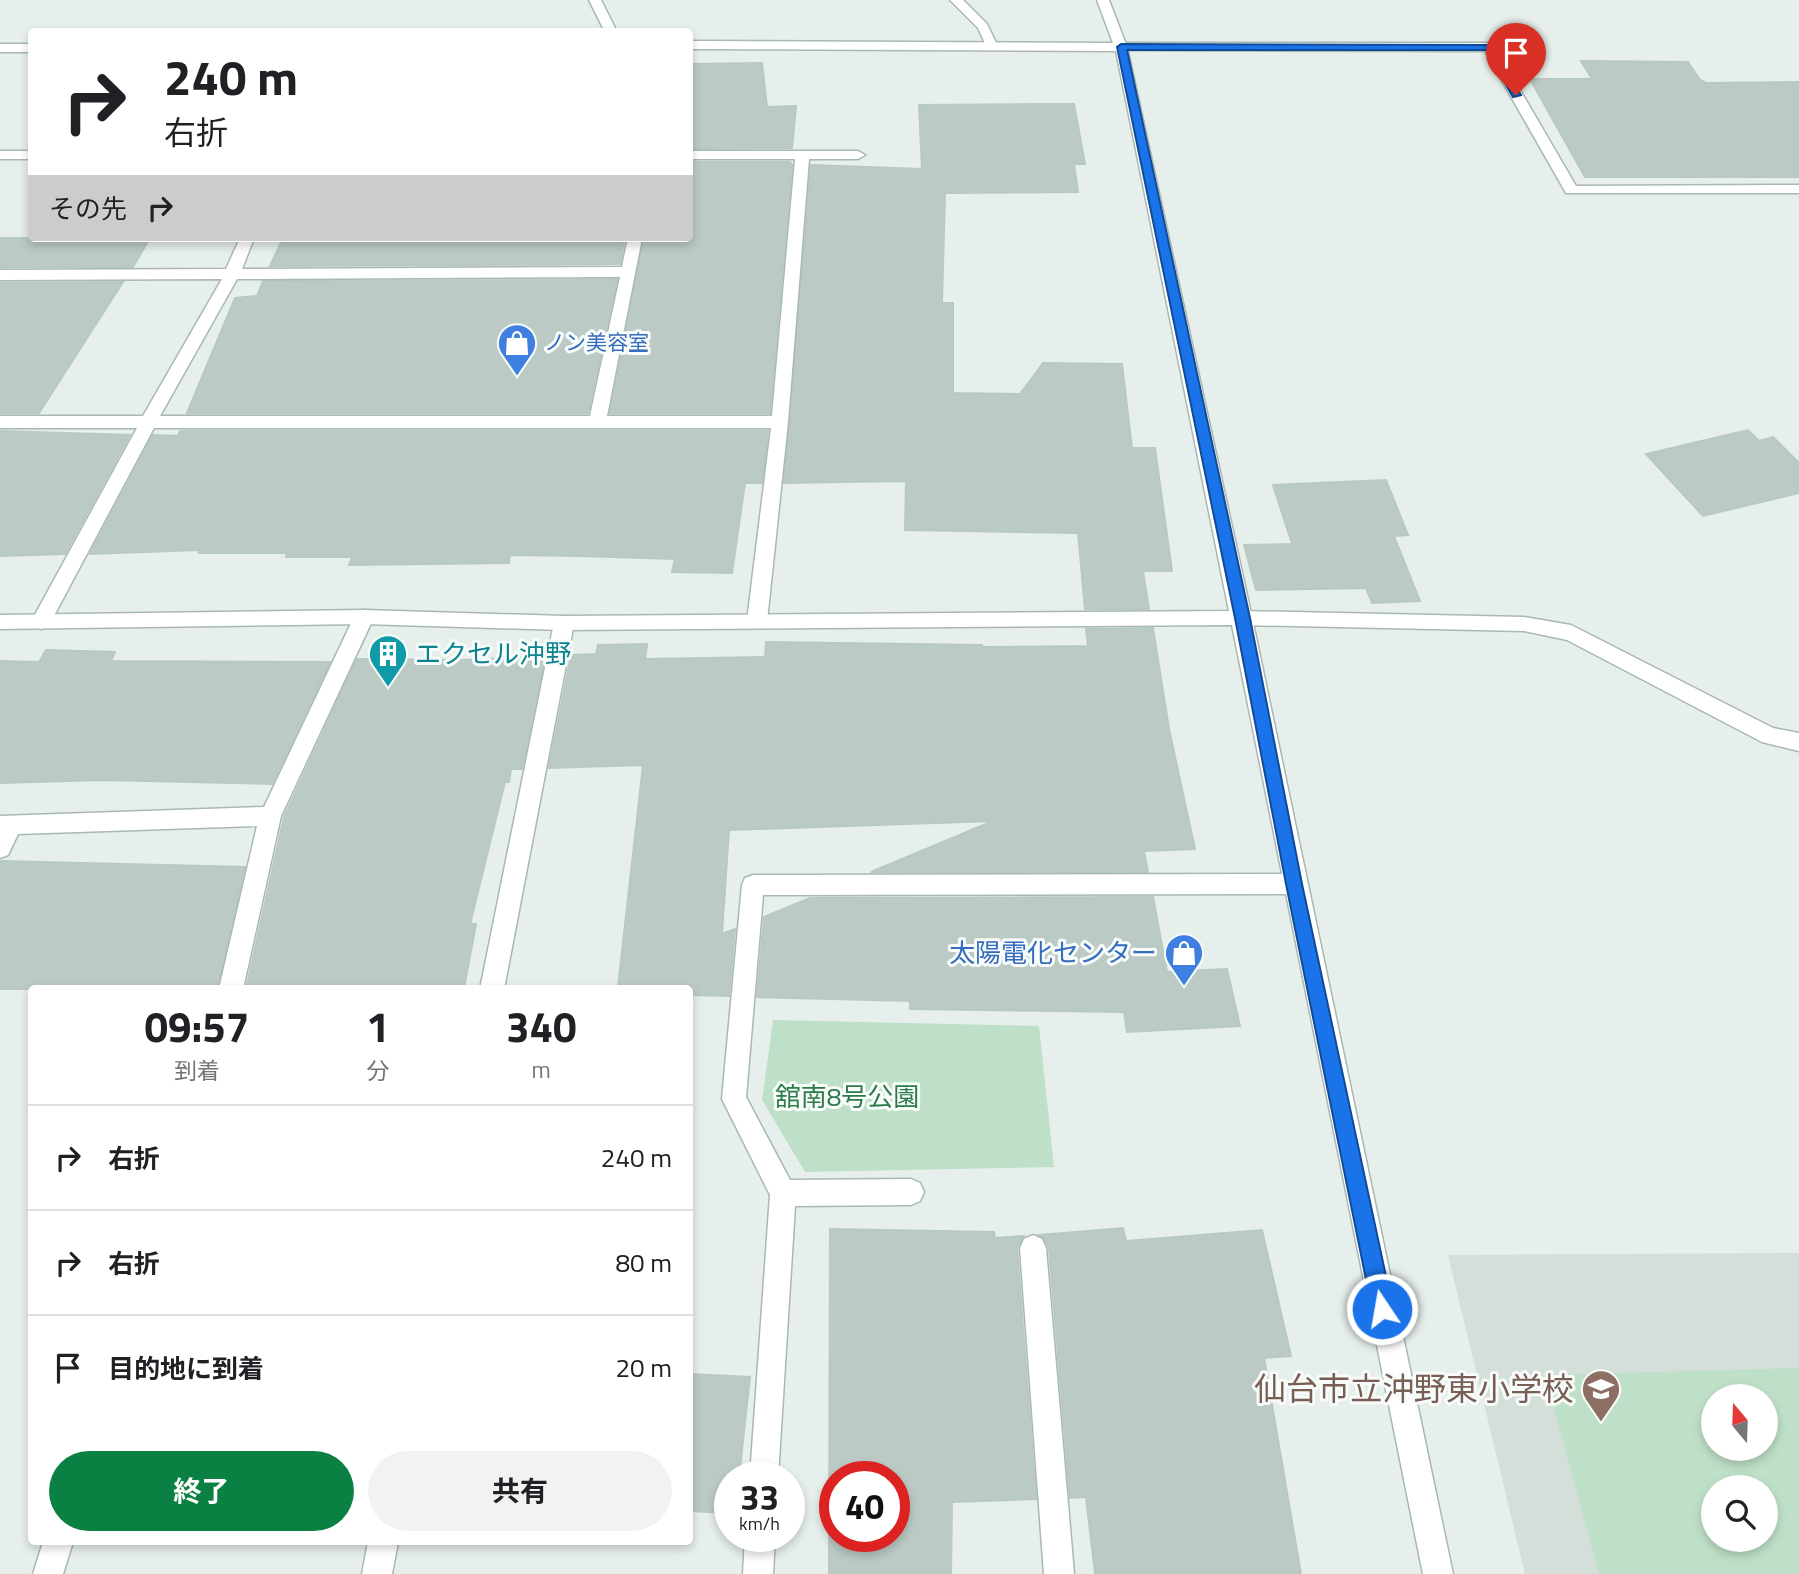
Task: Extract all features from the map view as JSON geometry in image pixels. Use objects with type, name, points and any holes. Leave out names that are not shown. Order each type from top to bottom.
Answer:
[{"type":"street","points":[[595,0],[609,28]]},
{"type":"street","points":[[956,0],[983,27],[992,47]]},
{"type":"street","points":[[1103,0],[1121,47],[1242,618],[1294,884],[1438,1574]]},
{"type":"street","points":[[693,45],[1489,47],[1571,190],[1799,189]]},
{"type":"street","points":[[0,48],[28,48]]},
{"type":"street","points":[[0,155],[28,155]]},
{"type":"street","points":[[693,155],[858,155]]},
{"type":"street","points":[[757,621],[780,422],[802,155]]},
{"type":"street","points":[[41,622],[232,274],[245,242]]},
{"type":"street","points":[[598,420],[634,242]]},
{"type":"street","points":[[0,275],[627,272]]},
{"type":"street","points":[[0,422],[780,422]]},
{"type":"street","points":[[0,622],[364,618],[564,623],[1242,618],[1524,624],[1571,633],[1769,736],[1799,742]]},
{"type":"street","points":[[232,985],[270,816],[364,618]]},
{"type":"street","points":[[493,985],[564,623]]},
{"type":"street","points":[[0,848],[5,825],[270,816]]},
{"type":"street","points":[[765,1461],[783,1192],[734,1099],[753,885],[1294,884]]},
{"type":"street","points":[[783,1192],[911,1192]]},
{"type":"street","points":[[1033,1248],[1059,1574]]},
{"type":"street","points":[[48,1574],[57,1545]]},
{"type":"street","points":[[377,1574],[382,1545]]},
{"type":"street","points":[[758,1574],[759,1552]]},
{"type":"shaded area","name":"仙台市立沖野東小学校","points":[[1799,1253],[1799,1574],[1525,1574],[1448,1255]]},
{"type":"green space","name":"舘南8号公園","points":[[773,1020],[1039,1026],[1054,1167],[805,1172],[762,1100]]},
{"type":"green space","points":[[1799,1368],[1799,1574],[1599,1574],[1545,1375]]},
{"type":"building","points":[[1581,61],[1688,62],[1700,80],[1706,83],[1799,82],[1799,177],[1585,177],[1530,79],[1592,79]]},
{"type":"building","points":[[762,63],[767,107],[796,106],[792,148],[693,149],[693,64]]},
{"type":"building","points":[[1074,104],[1085,164],[1074,164],[1078,192],[945,193],[942,303],[953,303],[953,393],[1020,394],[1043,363],[1122,364],[1132,448],[1155,448],[1172,571],[1143,571],[1149,609],[1085,609],[1078,533],[905,530],[906,481],[784,483],[811,165],[922,169],[919,105]]},
{"type":"building","points":[[693,162],[790,162],[792,165],[770,413],[610,413],[643,242],[693,242]]},
{"type":"building","points":[[0,238],[28,238],[28,242],[148,242],[133,267],[0,267]]},
{"type":"building","points":[[281,242],[624,242],[620,264],[270,266]]},
{"type":"building","points":[[617,280],[588,413],[187,413],[235,298],[257,296],[263,281]]},
{"type":"building","points":[[123,282],[39,413],[0,413],[0,283]]},
{"type":"building","points":[[1748,430],[1759,441],[1773,437],[1799,463],[1799,493],[1703,516],[1646,454]]},
{"type":"building","points":[[0,431],[130,435],[65,554],[0,556]]},
{"type":"building","points":[[180,431],[768,431],[762,483],[745,483],[732,573],[672,572],[675,559],[581,556],[510,555],[509,563],[349,565],[352,557],[286,557],[287,553],[199,553],[200,550],[90,554],[153,435],[178,436]]},
{"type":"building","points":[[1386,480],[1408,535],[1394,536],[1420,601],[1372,603],[1366,588],[1256,590],[1244,545],[1292,544],[1273,485]]},
{"type":"building","points":[[1153,628],[1169,729],[1195,849],[1144,851],[1148,872],[871,872],[993,821],[729,830],[722,934],[735,929],[729,996],[693,995],[693,985],[618,985],[643,765],[549,768],[571,655],[596,654],[598,645],[647,644],[645,659],[765,657],[766,642],[982,647],[1088,646],[1086,629]]},
{"type":"building","points":[[46,650],[115,652],[111,661],[330,662],[272,784],[102,780],[0,783],[0,661],[39,662]]},
{"type":"building","points":[[545,656],[522,769],[511,769],[509,782],[505,782],[470,924],[476,924],[465,985],[247,985],[284,817],[357,659],[464,660]]},
{"type":"building","points":[[0,861],[245,867],[218,985],[28,985],[28,989],[0,989]]},
{"type":"building","points":[[1153,897],[1167,972],[1227,969],[1240,1026],[1127,1032],[1124,1012],[910,1009],[910,1001],[757,997],[764,917],[810,898]]},
{"type":"building","points":[[1123,1228],[1126,1241],[1262,1230],[1291,1356],[1264,1358],[1301,1574],[1095,1574],[1086,1497],[1070,1498],[1049,1248],[1044,1238],[1039,1235]]},
{"type":"building","points":[[830,1229],[994,1232],[995,1238],[1024,1236],[1017,1248],[1036,1499],[952,1502],[951,1574],[829,1574],[829,1552],[910,1552],[910,1461],[829,1461]]},
{"type":"building","points":[[693,1374],[750,1377],[741,1461],[714,1461],[714,1512],[693,1511]]},
{"type":"place","name":"ノン美容室","points":[[517,377]]},
{"type":"place","name":"エクセル沖野","points":[[388,688]]},
{"type":"place","name":"太陽電化センター","points":[[1184,987]]},
{"type":"place","name":"仙台市立沖野東小学校","points":[[1601,1423]]},
{"type":"route","points":[[1382,1309],[1242,618],[1121,47],[1489,47],[1516,95]]}]
